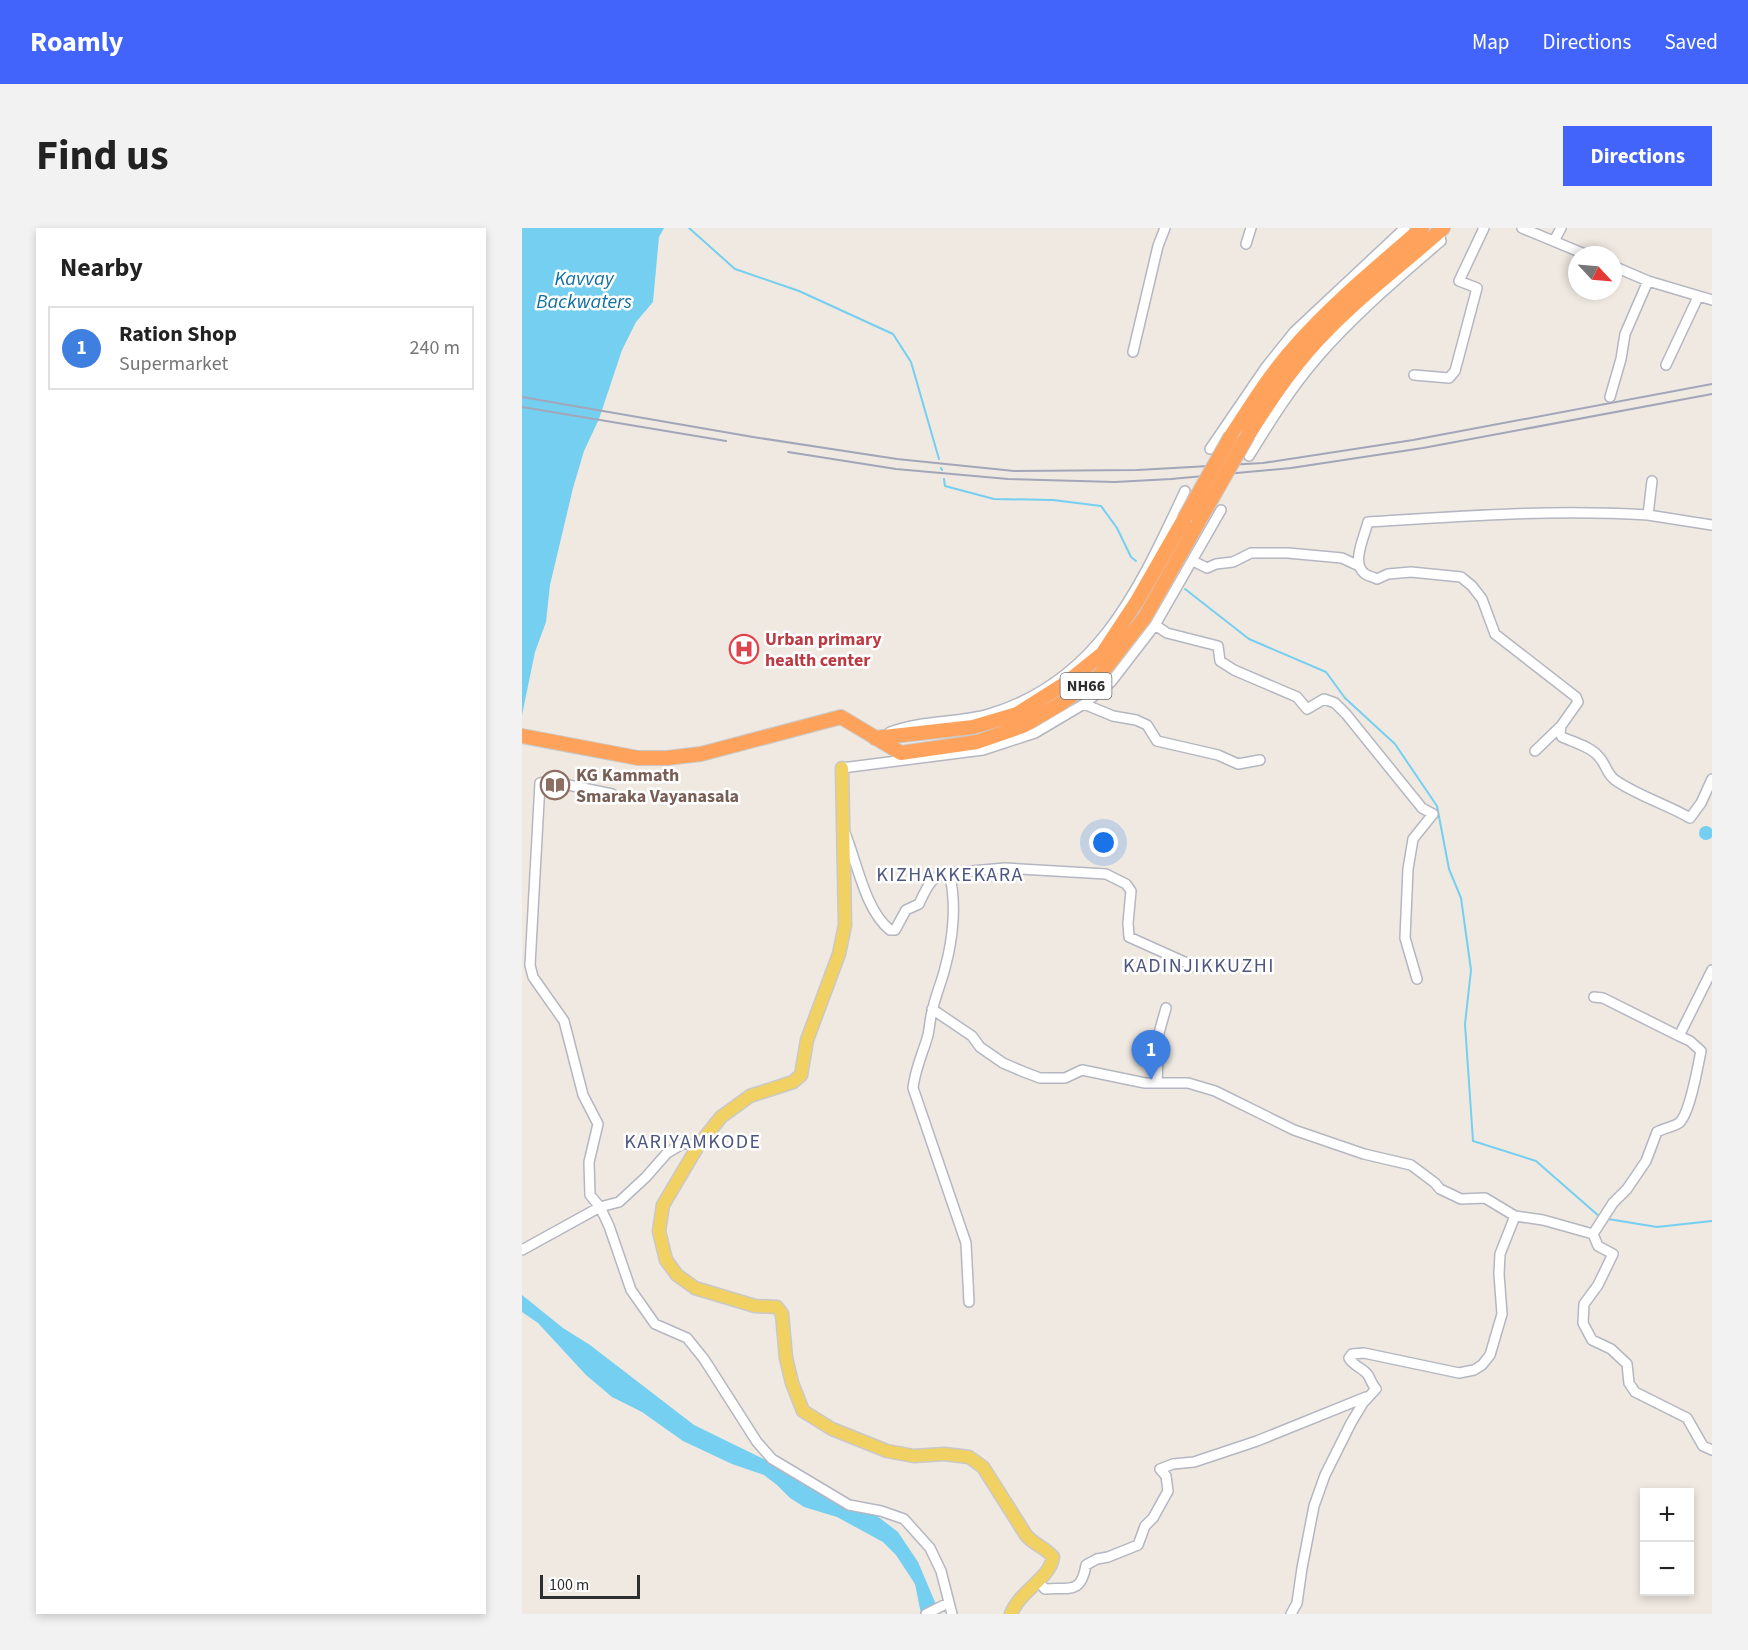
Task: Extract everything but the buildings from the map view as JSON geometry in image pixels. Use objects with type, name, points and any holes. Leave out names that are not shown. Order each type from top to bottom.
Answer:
[{"type":"highway","name":"NH66","points":[[875,738],[973,727],[1017,714],[1066,683],[1102,654],[1137,601],[1231,436],[1264,385],[1297,344],[1330,309],[1422,228]]},
{"type":"highway","name":"NH66","points":[[529,738],[638,758],[668,758],[700,754],[841,717],[901,753],[977,742],[1023,726],[1062,703],[1101,674],[1138,625],[1277,389],[1308,350],[1376,285],[1441,229]]},
{"type":"main road","points":[[842,768],[845,925],[839,954],[807,1040],[801,1075],[793,1082],[750,1096],[721,1117],[698,1146],[663,1205],[659,1231],[666,1260],[677,1275],[695,1288],[755,1306],[777,1307],[782,1314],[786,1358],[803,1411],[832,1429],[887,1451],[914,1456],[944,1454],[969,1457],[983,1467],[1026,1535],[1033,1544],[1048,1550],[1053,1557],[1046,1573],[1021,1596],[1011,1614]]},
{"type":"street","points":[[1133,352],[1158,246],[1165,228]]},
{"type":"street","points":[[1246,244],[1251,228]]},
{"type":"street","points":[[1386,228],[1396,235]]},
{"type":"street","points":[[1210,449],[1266,367],[1294,332],[1405,228]]},
{"type":"street","points":[[1414,375],[1449,378],[1455,371],[1477,288],[1459,281],[1484,228]]},
{"type":"street","points":[[1522,228],[1568,247]]},
{"type":"street","points":[[1554,241],[1561,228]]},
{"type":"street","points":[[1249,456],[1286,397],[1317,358],[1386,289],[1441,241],[1441,229]]},
{"type":"street","points":[[1622,270],[1648,281],[1712,300]]},
{"type":"street","points":[[1610,397],[1621,359],[1625,334],[1648,281]]},
{"type":"street","points":[[1666,365],[1698,297]]},
{"type":"street","points":[[1648,515],[1652,481]]},
{"type":"street","points":[[875,738],[907,726],[987,715],[1013,706],[1050,686],[1067,673],[1094,649],[1118,618],[1154,558],[1185,491]]},
{"type":"street","points":[[842,768],[983,750],[1035,733],[1084,704],[1111,682],[1155,625],[1221,510]]},
{"type":"street","points":[[1356,562],[1368,522],[1469,515],[1601,512],[1648,515],[1712,525]]},
{"type":"street","points":[[1192,561],[1207,568],[1216,564],[1233,562],[1251,553],[1288,553],[1342,558],[1356,562],[1363,573],[1377,579],[1388,574],[1411,572],[1461,577],[1482,599],[1495,634],[1576,697],[1578,702],[1576,707],[1561,726],[1535,750]]},
{"type":"street","points":[[1155,625],[1167,633],[1218,646],[1220,661],[1234,670],[1297,697],[1307,709],[1324,699],[1335,703],[1422,808],[1433,814],[1413,839],[1407,879],[1405,938],[1417,979]]},
{"type":"street","points":[[1084,704],[1113,716],[1136,720],[1147,725],[1157,741],[1218,755],[1238,764],[1260,760]]},
{"type":"street","points":[[1561,726],[1562,737],[1597,754],[1612,778],[1648,799],[1690,818],[1701,803],[1712,779]]},
{"type":"street","points":[[612,794],[549,781],[540,783],[530,964],[533,976],[564,1021],[583,1095],[598,1124],[589,1162],[590,1195],[600,1207],[631,1290],[655,1324],[687,1338],[704,1359],[772,1459],[849,1505],[881,1511],[904,1519],[930,1548],[941,1571],[952,1614]]},
{"type":"street","points":[[844,830],[872,907],[890,930],[895,930],[906,909],[919,904],[929,884],[939,875],[1005,868],[1106,874],[1126,884],[1131,891],[1129,937],[1198,968]]},
{"type":"street","points":[[949,873],[953,902],[946,967],[932,1009],[928,1035],[915,1073],[913,1088],[966,1243],[969,1302]]},
{"type":"street","points":[[1679,1036],[1711,974]]},
{"type":"street","points":[[1593,1234],[1609,1208],[1627,1189],[1646,1161],[1657,1132],[1680,1123],[1683,1118],[1695,1084],[1701,1051],[1690,1041],[1603,998],[1594,997]]},
{"type":"street","points":[[1157,1083],[1159,1033],[1166,1008]]},
{"type":"street","points":[[932,1009],[972,1036],[980,1047],[1003,1064],[1032,1075],[1065,1078],[1082,1070],[1145,1083],[1188,1083],[1215,1090],[1294,1130],[1364,1154],[1411,1165],[1440,1189],[1461,1199],[1485,1198],[1515,1216],[1543,1220],[1593,1234]]},
{"type":"street","points":[[522,1250],[600,1207],[619,1202],[667,1154],[684,1143],[698,1146]]},
{"type":"street","points":[[1291,1614],[1297,1603],[1314,1506],[1325,1475],[1339,1445],[1368,1397],[1376,1389],[1367,1374],[1360,1367],[1351,1363],[1348,1358],[1352,1353],[1364,1353],[1459,1373],[1474,1370],[1482,1365],[1490,1355],[1502,1314],[1500,1254],[1515,1216]]},
{"type":"street","points":[[1593,1234],[1598,1246],[1613,1254],[1598,1285],[1584,1304],[1583,1323],[1592,1340],[1611,1349],[1627,1364],[1629,1383],[1635,1392],[1687,1418],[1703,1446],[1712,1450]]},
{"type":"street","points":[[1037,1580],[1045,1589],[1077,1587],[1084,1578],[1086,1565],[1138,1545],[1145,1526],[1153,1518],[1168,1491],[1166,1476],[1160,1469],[1173,1464],[1194,1462],[1257,1441],[1368,1397]]},
{"type":"street","points":[[926,1614],[948,1603]]},
{"type":"water","name":"Kavvay Backwaters","points":[[522,228],[664,228],[659,237],[653,302],[636,322],[622,350],[599,419],[584,451],[573,488],[550,585],[546,622],[535,652],[522,715]]},
{"type":"water","points":[[1703,826],[1709,826],[1713,833],[1709,840],[1703,840],[1699,836],[1699,830]]},
{"type":"water","points":[[522,1295],[694,1425],[872,1512],[898,1532],[918,1562],[940,1614],[921,1614],[915,1584],[896,1555],[883,1542],[837,1517],[804,1507],[764,1475],[732,1464],[683,1441],[642,1412],[612,1397],[586,1375],[538,1323],[522,1312]]},
{"type":"waterway","points":[[689,228],[735,269],[799,291],[893,334],[911,362],[939,459]]},
{"type":"waterway","points":[[944,479],[945,486],[994,499],[1053,500],[1101,506],[1117,528],[1131,557],[1136,561]]},
{"type":"waterway","points":[[1185,589],[1249,639],[1326,672],[1345,698],[1395,744],[1437,806],[1449,869],[1461,898],[1471,970],[1465,1024],[1473,1141],[1536,1161],[1600,1217]]},
{"type":"waterway","points":[[1608,1219],[1657,1227],[1712,1221]]},
{"type":"railway","points":[[522,397],[897,459],[1014,471],[1137,470],[1263,463],[1413,440],[1712,384]]},
{"type":"railway","points":[[788,452],[896,469],[1008,479],[1115,482],[1171,479],[1291,468],[1423,448],[1712,394]]},
{"type":"railway","points":[[522,407],[726,441]]},
{"type":"place","name":"Urban primary health center","points":[[744,649]]},
{"type":"place","name":"KG Kammath Smaraka Vayanasala","points":[[555,785]]},
{"type":"place","name":"Ration Shop","points":[[1151,1080]]},
{"type":"district","name":"KIZHAKKEKARA","points":[[950,875]]},
{"type":"district","name":"KADINJIKKUZHI","points":[[1199,966]]},
{"type":"district","name":"KARIYAMKODE","points":[[693,1142]]}]
